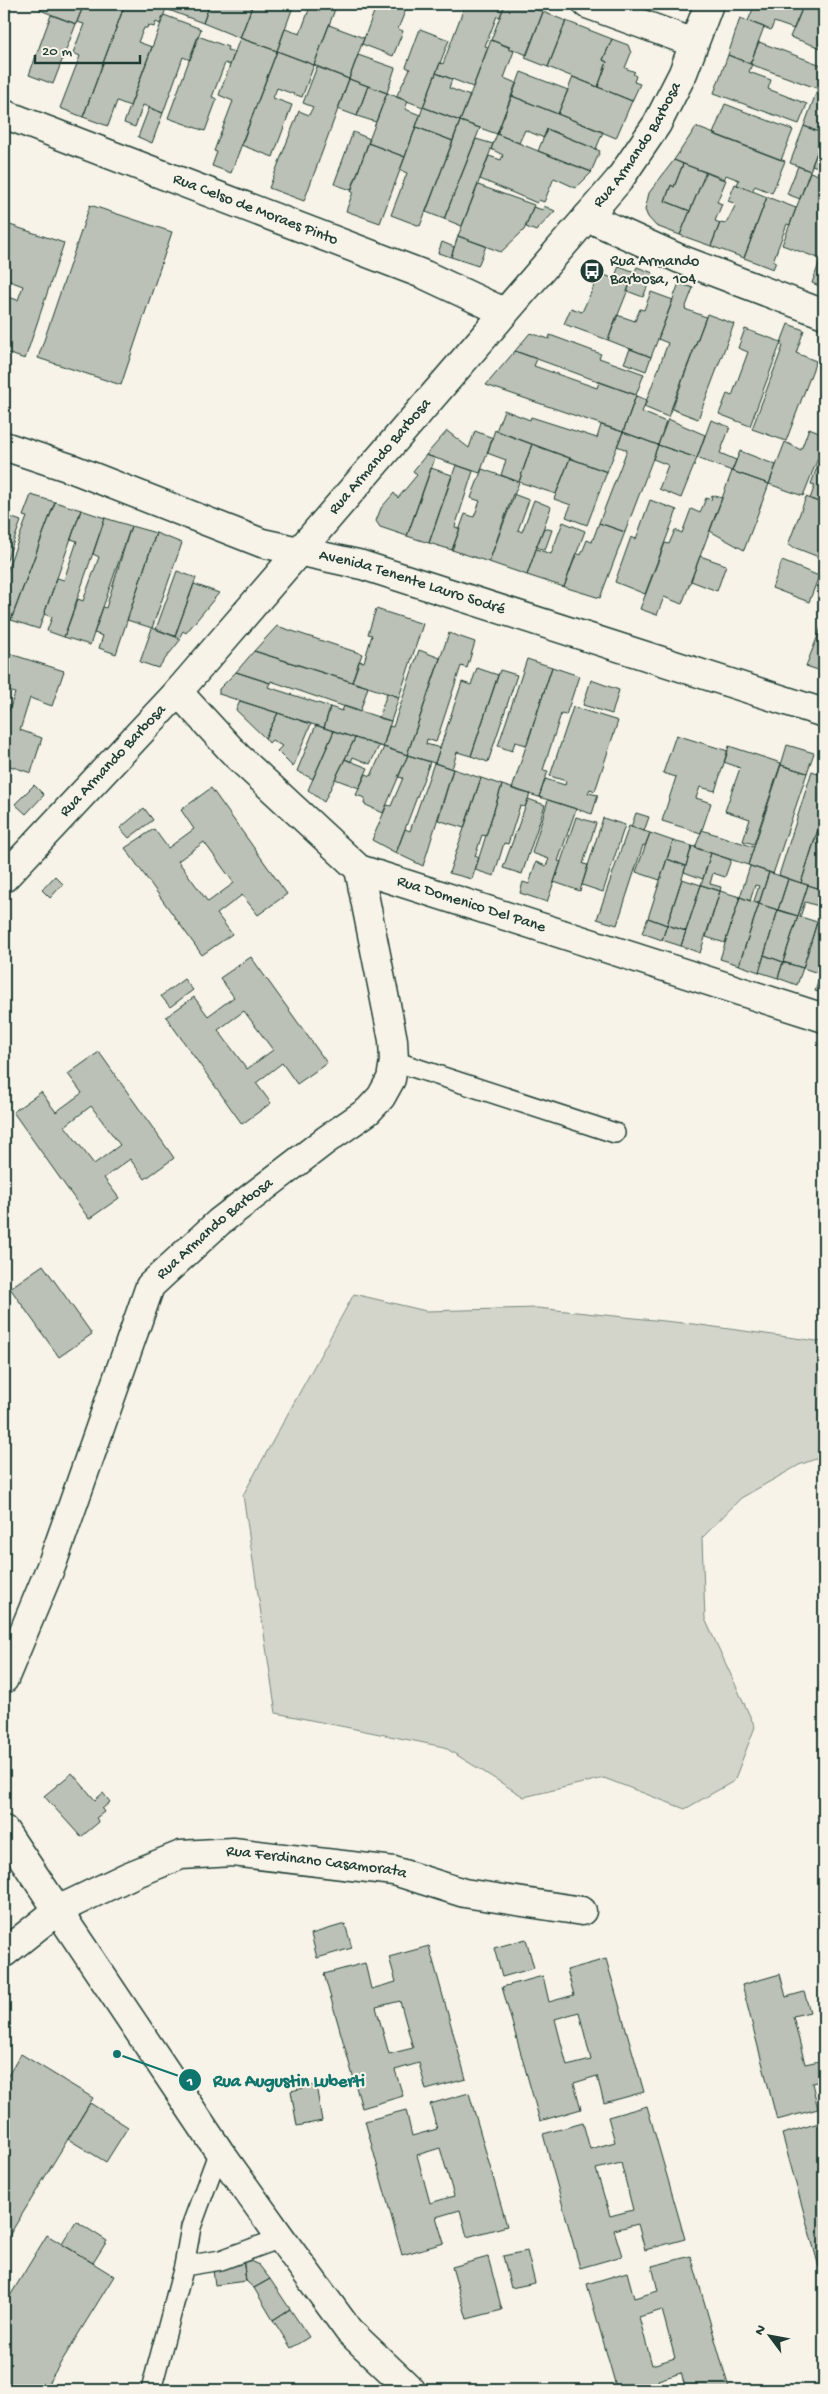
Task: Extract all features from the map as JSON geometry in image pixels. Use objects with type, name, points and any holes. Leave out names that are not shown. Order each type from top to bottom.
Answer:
[{"type":"street","points":[[587,4],[694,43]]},
{"type":"street","name":"Rua Armando Barbosa","points":[[4,878],[178,692],[504,312],[620,180],[657,124],[683,73],[709,4]]},
{"type":"street","name":"Rua Celso de Moraes Pinto","points":[[4,114],[425,275],[504,312]]},
{"type":"street","points":[[587,218],[680,259],[824,314]]},
{"type":"street","name":"Avenida Tenente Lauro Sodré","points":[[4,446],[73,469],[262,543],[362,564],[824,713]]},
{"type":"street","name":"Rua Domenico Del Pane","points":[[178,692],[237,756],[359,869],[824,1018]]},
{"type":"street","name":"Rua Armando Barbosa","points":[[4,1679],[52,1564],[150,1286],[219,1222],[326,1140],[368,1111],[381,1097],[388,1085],[394,1061],[393,1040],[359,869]]},
{"type":"street","points":[[4,1830],[219,2151],[281,2238],[349,2331],[411,2390]]},
{"type":"street","name":"Rua Ferdinano Casamorata","points":[[4,1952],[58,1910],[129,1876],[181,1855],[233,1852],[394,1871],[464,1893],[582,1911]]},
{"type":"lane","points":[[394,1061],[615,1133]]},
{"type":"lane","points":[[151,2390],[184,2266],[191,2227],[219,2151]]},
{"type":"lane","points":[[184,2266],[221,2260],[281,2238]]},
{"type":"shaded area","points":[[354,1294],[426,1311],[537,1308],[693,1324],[824,1342],[824,1456],[799,1465],[741,1498],[702,1538],[705,1619],[755,1727],[734,1781],[685,1809],[604,1778],[524,1797],[444,1747],[276,1713],[243,1495]]},
{"type":"building","points":[[4,4],[13,4],[10,10],[4,8]]},
{"type":"building","points":[[42,4],[84,4],[76,24],[40,10]]},
{"type":"building","points":[[84,4],[125,4],[83,117],[60,108],[80,56],[73,53],[84,24],[77,22]]},
{"type":"building","points":[[125,4],[151,4],[166,9],[160,24],[156,22],[154,27],[148,25],[147,28],[144,28],[138,42],[152,47],[130,106],[117,101],[108,126],[83,117]]},
{"type":"building","points":[[151,4],[168,4],[166,9]]},
{"type":"building","points":[[168,4],[210,4],[203,23],[166,9]]},
{"type":"building","points":[[210,4],[253,4],[240,38],[203,23]]},
{"type":"building","points":[[253,4],[294,4],[277,51],[240,38]]},
{"type":"building","points":[[311,4],[337,4],[314,65],[277,51],[285,29],[300,34]]},
{"type":"building","points":[[358,4],[377,4],[375,10]]},
{"type":"building","points":[[377,4],[408,4],[398,29],[403,31],[393,56],[362,44]]},
{"type":"building","points":[[463,4],[505,4],[500,17],[497,16],[485,46],[488,47],[473,87],[436,73],[440,63],[443,64],[465,5]]},
{"type":"building","points":[[505,4],[521,4],[543,12],[527,55],[491,40]]},
{"type":"building","points":[[755,4],[804,4],[794,29],[774,22],[771,30],[748,21]]},
{"type":"building","points":[[804,4],[824,4],[824,49],[790,37]]},
{"type":"building","points":[[543,12],[566,21],[548,67],[525,58]]},
{"type":"building","points":[[51,15],[76,24],[53,84],[29,75]]},
{"type":"building","points":[[164,15],[201,29],[190,60],[183,57],[163,113],[143,105],[135,127],[124,123]]},
{"type":"building","points":[[740,18],[764,27],[750,64],[728,55]]},
{"type":"building","points":[[566,21],[612,39],[603,60],[607,62],[598,87],[548,67]]},
{"type":"building","points":[[329,25],[364,38],[349,79],[314,65]]},
{"type":"building","points":[[420,29],[449,40],[423,107],[396,97],[410,69],[406,67]]},
{"type":"building","points":[[198,36],[228,47],[227,50],[235,52],[230,65],[225,63],[212,97],[217,99],[205,131],[168,118]]},
{"type":"building","points":[[240,38],[277,51],[231,173],[212,166],[217,152],[214,151],[233,101],[219,95]]},
{"type":"building","points":[[612,39],[628,45],[631,53],[625,68],[635,72],[633,74],[636,76],[634,82],[640,84],[632,101],[598,87],[607,62],[603,60]]},
{"type":"building","points":[[491,40],[510,47],[508,49],[514,51],[504,78],[516,83],[497,134],[460,121]]},
{"type":"building","points":[[759,42],[824,66],[824,75],[819,89],[750,64]]},
{"type":"building","points":[[277,51],[314,65],[302,97],[277,88],[273,98],[292,105],[273,157],[241,145]]},
{"type":"building","points":[[358,55],[395,68],[387,93],[349,79]]},
{"type":"building","points":[[728,55],[752,64],[749,72],[771,80],[768,89],[807,104],[799,124],[714,93]]},
{"type":"building","points":[[317,67],[349,79],[304,201],[269,188],[299,111],[309,115],[313,107],[303,103]]},
{"type":"building","points":[[521,72],[568,90],[558,114],[512,96]]},
{"type":"building","points":[[436,73],[452,79],[449,88],[470,96],[460,121],[423,107]]},
{"type":"building","points":[[573,77],[632,101],[616,138],[558,114]]},
{"type":"building","points":[[349,79],[368,86],[357,116],[338,109]]},
{"type":"building","points":[[368,86],[387,93],[376,122],[357,116]]},
{"type":"building","points":[[818,88],[824,91],[824,134],[804,126]]},
{"type":"building","points":[[387,93],[408,101],[405,109],[420,115],[405,157],[368,143]]},
{"type":"building","points":[[512,96],[603,132],[596,149],[547,129],[544,138],[525,130],[519,143],[497,134]]},
{"type":"building","points":[[725,104],[793,130],[781,160],[713,134]]},
{"type":"building","points":[[423,107],[460,121],[453,141],[416,127]]},
{"type":"building","points":[[149,108],[163,113],[152,143],[138,137]]},
{"type":"building","points":[[460,121],[480,128],[444,219],[426,212]]},
{"type":"building","points":[[804,126],[824,134],[810,171],[790,163]]},
{"type":"building","points":[[416,127],[453,141],[420,226],[391,215],[407,173],[400,170]]},
{"type":"building","points":[[696,127],[785,161],[772,193],[755,186],[752,191],[737,185],[739,180],[726,175],[724,180],[674,160]]},
{"type":"building","points":[[547,129],[600,151],[591,172],[538,151]]},
{"type":"building","points":[[353,132],[370,139],[351,190],[334,184]]},
{"type":"building","points":[[497,134],[592,172],[576,188],[554,178],[544,202],[539,200],[537,203],[480,179],[489,156],[501,160],[503,155],[491,149]]},
{"type":"building","points":[[824,134],[824,169],[812,165]]},
{"type":"building","points":[[476,139],[493,144],[462,226],[444,219]]},
{"type":"building","points":[[368,143],[405,157],[380,223],[346,211]]},
{"type":"building","points":[[674,160],[683,164],[674,187],[671,185],[665,201],[690,211],[680,235],[656,226],[645,210],[649,193]]},
{"type":"building","points":[[683,164],[706,172],[690,211],[665,201],[671,185],[674,187]]},
{"type":"building","points":[[798,166],[810,171],[800,199],[787,194]]},
{"type":"building","points":[[706,172],[726,180],[717,202],[722,204],[715,221],[720,223],[711,246],[680,235]]},
{"type":"building","points":[[810,172],[824,177],[824,250],[821,259],[782,245]]},
{"type":"building","points":[[735,184],[767,197],[744,258],[711,246],[720,223],[726,224],[736,204],[728,201]]},
{"type":"building","points":[[478,185],[534,205],[524,230],[501,252],[458,236]]},
{"type":"building","points":[[767,197],[796,208],[790,225],[787,224],[773,261],[776,262],[773,269],[744,258]]},
{"type":"building","points":[[90,205],[172,232],[121,385],[38,358]]},
{"type":"building","points":[[544,206],[555,211],[536,231],[526,227],[533,207],[543,210]]},
{"type":"building","points":[[4,223],[64,243],[25,359],[4,352],[4,296],[18,300],[23,286],[4,279]]},
{"type":"building","points":[[458,236],[486,246],[478,266],[451,257]]},
{"type":"building","points":[[442,242],[454,247],[451,257],[438,253]]},
{"type":"building","points":[[824,250],[824,288],[812,283]]},
{"type":"building","points":[[619,266],[635,272],[608,340],[564,324],[571,308],[582,312],[600,273],[614,279]]},
{"type":"building","points":[[637,267],[653,273],[643,297],[627,291]]},
{"type":"building","points":[[679,283],[693,288],[685,309],[706,317],[668,417],[644,407],[668,343],[658,339]]},
{"type":"building","points":[[651,292],[673,300],[651,357],[608,340],[617,315],[635,321],[640,309],[644,310]]},
{"type":"building","points":[[707,314],[734,324],[698,419],[672,409]]},
{"type":"building","points":[[788,324],[804,330],[796,353],[816,361],[786,441],[752,429],[783,346],[780,345]]},
{"type":"building","points":[[745,329],[781,342],[750,426],[719,414],[727,394],[732,396],[748,352],[738,348]]},
{"type":"building","points":[[530,333],[549,339],[550,335],[601,354],[599,358],[644,374],[636,395],[515,351]]},
{"type":"building","points":[[630,349],[651,357],[646,371],[624,363]]},
{"type":"building","points":[[515,351],[537,359],[534,366],[597,388],[599,382],[636,395],[623,432],[486,385]]},
{"type":"building","points":[[636,396],[647,400],[642,412],[666,422],[658,445],[623,432]]},
{"type":"building","points":[[504,410],[530,420],[531,417],[597,438],[601,425],[623,432],[607,472],[496,431]]},
{"type":"building","points":[[668,419],[705,435],[697,458],[658,445]]},
{"type":"building","points":[[711,420],[730,427],[720,453],[736,460],[732,471],[697,458]]},
{"type":"building","points":[[809,428],[824,434],[824,448],[803,496],[769,484],[785,442],[801,450]]},
{"type":"building","points":[[495,430],[532,444],[519,482],[501,475],[506,460],[487,453]]},
{"type":"building","points":[[447,431],[469,448],[475,431],[493,438],[480,473],[426,455]]},
{"type":"building","points":[[623,432],[658,445],[625,532],[599,523],[627,450],[617,446]]},
{"type":"building","points":[[532,444],[570,458],[556,494],[519,482]]},
{"type":"building","points":[[658,445],[697,458],[681,498],[659,489],[668,465],[653,459]]},
{"type":"building","points":[[824,448],[824,504],[810,499],[815,485],[811,484]]},
{"type":"building","points":[[740,451],[776,465],[769,484],[732,471]]},
{"type":"building","points":[[426,455],[435,458],[407,536],[380,527],[376,521],[381,508],[394,493],[398,498],[417,475],[413,471]]},
{"type":"building","points":[[570,458],[607,472],[587,525],[566,517],[571,505],[554,499]]},
{"type":"building","points":[[456,465],[473,471],[455,527],[460,529],[452,550],[429,543]]},
{"type":"building","points":[[431,468],[452,475],[429,543],[407,536]]},
{"type":"building","points":[[482,469],[519,482],[489,562],[452,550],[465,514],[474,517],[480,501],[471,498]]},
{"type":"building","points":[[732,471],[769,484],[744,550],[710,531]]},
{"type":"building","points":[[513,494],[529,500],[518,530],[522,532],[534,500],[551,507],[527,575],[489,562]]},
{"type":"building","points":[[31,495],[55,502],[11,620],[4,617],[4,578],[27,517],[23,516]]},
{"type":"building","points":[[712,495],[722,498],[682,604],[664,597],[657,615],[640,609],[665,543],[669,544],[675,530],[682,533],[691,509],[700,513],[706,498],[711,500]]},
{"type":"building","points":[[806,497],[824,504],[824,559],[788,545]]},
{"type":"building","points":[[650,500],[677,510],[645,594],[615,582],[631,537],[636,539]]},
{"type":"building","points":[[55,502],[81,510],[39,629],[11,620]]},
{"type":"building","points":[[81,510],[105,518],[64,637],[47,631],[52,617],[44,614],[57,578],[64,580],[77,541],[71,539]]},
{"type":"building","points":[[4,515],[21,521],[4,568]]},
{"type":"building","points":[[105,518],[131,526],[90,645],[64,637],[78,599],[83,601],[99,557],[93,554]]},
{"type":"building","points":[[563,522],[585,531],[564,587],[527,575],[536,549],[551,554]]},
{"type":"building","points":[[599,523],[625,532],[600,598],[564,587],[576,553],[581,555],[587,540],[592,542]]},
{"type":"building","points":[[131,526],[156,533],[116,654],[99,648],[103,636],[94,633],[103,607],[106,608]]},
{"type":"building","points":[[544,528],[552,530],[545,550],[536,547]]},
{"type":"building","points":[[156,533],[182,543],[152,628],[127,620]]},
{"type":"building","points":[[700,556],[726,565],[717,591],[691,581]]},
{"type":"building","points":[[782,561],[819,576],[809,602],[772,588]]},
{"type":"building","points":[[177,571],[196,578],[175,636],[156,629]]},
{"type":"building","points":[[194,584],[219,593],[186,633],[183,631],[179,638],[175,636]]},
{"type":"building","points":[[376,609],[423,624],[399,697],[352,682],[359,661],[364,662],[372,635],[368,634]]},
{"type":"building","points":[[824,620],[824,672],[806,666]]},
{"type":"building","points":[[277,626],[362,654],[352,682],[254,651]]},
{"type":"building","points":[[152,628],[181,639],[158,668],[140,662]]},
{"type":"building","points":[[449,633],[475,642],[467,668],[461,666],[436,742],[427,739],[426,744],[440,748],[435,763],[407,755]]},
{"type":"building","points":[[419,650],[440,658],[407,755],[383,747],[389,726],[393,727]]},
{"type":"building","points":[[254,651],[368,687],[360,712],[271,681],[270,683],[236,672]]},
{"type":"building","points":[[4,652],[64,671],[52,706],[30,698],[20,730],[42,738],[31,773],[4,764],[4,725],[15,693],[4,690]]},
{"type":"building","points":[[527,659],[552,667],[527,745],[515,742],[512,751],[498,746]]},
{"type":"building","points":[[552,667],[579,676],[566,715],[561,714],[543,770],[548,771],[539,797],[512,789]]},
{"type":"building","points":[[477,668],[498,675],[471,756],[457,752],[452,769],[435,763],[462,682],[471,685]]},
{"type":"building","points":[[500,670],[517,675],[488,762],[471,756]]},
{"type":"building","points":[[236,672],[270,683],[268,687],[330,707],[324,728],[219,694],[219,689]]},
{"type":"building","points":[[591,680],[619,690],[612,714],[583,705]]},
{"type":"building","points":[[387,693],[399,697],[391,721],[379,718]]},
{"type":"building","points":[[240,701],[278,713],[265,738],[236,710]]},
{"type":"building","points":[[344,706],[391,721],[383,747],[324,728],[330,707],[342,711]]},
{"type":"building","points":[[573,707],[618,721],[595,791],[590,789],[588,793],[598,795],[592,814],[539,797],[545,779],[565,785],[566,781],[550,776]]},
{"type":"building","points":[[278,713],[311,724],[293,767],[277,751],[282,746],[272,740],[269,743],[265,738]]},
{"type":"building","points":[[316,725],[334,731],[313,779],[297,771]]},
{"type":"building","points":[[334,731],[355,738],[324,802],[308,790]]},
{"type":"building","points":[[676,735],[728,751],[715,791],[700,787],[696,798],[711,803],[701,833],[662,821],[676,777],[663,773]]},
{"type":"building","points":[[355,738],[379,746],[370,764],[353,757],[351,762],[345,759]]},
{"type":"building","points":[[787,745],[814,753],[807,773],[781,765]]},
{"type":"building","points":[[729,746],[781,763],[754,844],[743,841],[750,819],[725,811],[740,768],[724,762]]},
{"type":"building","points":[[384,747],[408,755],[383,813],[364,804],[365,798],[356,795],[366,774],[371,776]]},
{"type":"building","points":[[408,755],[430,762],[396,853],[372,840],[387,805],[391,806],[403,778],[398,777]]},
{"type":"building","points":[[345,759],[368,768],[359,788],[335,779]]},
{"type":"building","points":[[824,761],[824,810],[801,883],[779,875],[812,771],[820,774]]},
{"type":"building","points":[[434,763],[453,769],[423,866],[396,853],[405,829],[410,831]]},
{"type":"building","points":[[781,765],[807,773],[773,874],[748,865]]},
{"type":"building","points":[[453,769],[481,778],[464,828],[438,820]]},
{"type":"building","points":[[481,778],[502,785],[486,836],[482,835],[475,856],[479,858],[472,879],[449,873]]},
{"type":"building","points":[[34,785],[44,795],[26,814],[15,804]]},
{"type":"building","points":[[502,785],[530,794],[525,807],[520,806],[508,844],[504,843],[494,876],[475,870]]},
{"type":"building","points":[[211,788],[287,894],[258,915],[242,895],[217,914],[232,934],[202,955],[125,848],[154,829],[168,848],[194,829],[181,810]],"holes":[[[204,842],[234,883],[208,902],[178,861]]]},
{"type":"building","points":[[528,799],[545,805],[522,874],[503,868]]},
{"type":"building","points":[[548,800],[576,809],[558,861],[561,862],[547,902],[520,893],[523,882],[529,884],[536,862],[546,866],[549,859],[532,853]]},
{"type":"building","points":[[144,808],[153,820],[129,838],[120,828]]},
{"type":"building","points":[[636,813],[649,817],[644,831],[631,827]]},
{"type":"building","points":[[576,817],[596,823],[583,864],[588,865],[580,891],[554,882]]},
{"type":"building","points":[[603,818],[625,825],[603,892],[582,885]]},
{"type":"building","points":[[821,821],[824,823],[824,890],[801,883]]},
{"type":"building","points":[[629,826],[650,833],[645,846],[643,845],[617,925],[597,919]]},
{"type":"building","points":[[702,830],[754,847],[748,865],[695,848]]},
{"type":"building","points":[[650,833],[673,841],[660,880],[636,872]]},
{"type":"building","points":[[673,841],[692,846],[686,866],[667,859]]},
{"type":"building","points":[[692,846],[711,853],[703,879],[684,872]]},
{"type":"building","points":[[711,853],[731,860],[725,877],[713,873],[710,884],[721,887],[720,891],[701,885]]},
{"type":"building","points":[[667,859],[686,866],[667,925],[648,918]]},
{"type":"building","points":[[750,866],[769,872],[759,903],[754,901],[759,886],[755,885],[750,901],[740,897]]},
{"type":"building","points":[[769,872],[788,879],[778,910],[759,904]]},
{"type":"building","points":[[55,876],[63,884],[50,898],[42,890]]},
{"type":"building","points":[[682,879],[701,885],[686,931],[667,925]]},
{"type":"building","points":[[788,879],[808,885],[798,916],[778,910]]},
{"type":"building","points":[[701,885],[720,891],[700,953],[681,946]]},
{"type":"building","points":[[808,885],[824,890],[822,907],[805,902],[800,917],[798,916]]},
{"type":"building","points":[[720,891],[740,897],[725,943],[706,937]]},
{"type":"building","points":[[740,897],[759,904],[739,965],[720,959]]},
{"type":"building","points":[[759,904],[778,910],[759,972],[739,965]]},
{"type":"building","points":[[821,909],[824,910],[824,925],[817,922]]},
{"type":"building","points":[[778,910],[798,916],[783,962],[764,955]]},
{"type":"building","points":[[798,916],[817,922],[803,968],[783,962]]},
{"type":"building","points":[[648,918],[667,925],[662,940],[642,933]]},
{"type":"building","points":[[817,922],[824,925],[824,963],[821,974],[803,968]]},
{"type":"building","points":[[667,925],[686,931],[681,946],[662,940]]},
{"type":"building","points":[[764,955],[783,962],[778,978],[759,972]]},
{"type":"building","points":[[251,957],[327,1063],[297,1084],[282,1063],[256,1083],[271,1103],[242,1124],[166,1017],[194,997],[208,1016],[234,997],[220,978]],"holes":[[[244,1011],[273,1050],[247,1069],[218,1030]]]},
{"type":"building","points":[[783,962],[803,968],[797,985],[778,978]]},
{"type":"building","points":[[821,974],[824,975],[824,994],[815,991]]},
{"type":"building","points":[[184,979],[193,990],[170,1007],[161,996]]},
{"type":"building","points":[[99,1052],[174,1158],[145,1179],[130,1159],[104,1178],[119,1198],[89,1219],[13,1112],[41,1092],[56,1112],[82,1093],[68,1074]],"holes":[[[91,1106],[120,1145],[94,1164],[65,1126]]]},
{"type":"building","points":[[43,1265],[92,1334],[59,1357],[10,1288]]},
{"type":"building","points":[[72,1773],[95,1800],[103,1793],[110,1802],[102,1809],[104,1812],[96,1818],[99,1822],[81,1837],[44,1796]]},
{"type":"building","points":[[345,1924],[352,1948],[317,1958],[311,1934]]},
{"type":"building","points":[[526,1939],[534,1968],[502,1977],[494,1948]]},
{"type":"building","points":[[429,1946],[466,2079],[426,2090],[419,2063],[395,2070],[403,2096],[362,2108],[324,1974],[365,1963],[371,1989],[396,1982],[389,1957]],"holes":[[[400,2001],[413,2048],[389,2054],[376,2007]]]},
{"type":"building","points":[[606,1959],[644,2092],[604,2103],[597,2076],[574,2083],[581,2109],[540,2121],[502,1987],[543,1976],[549,2002],[574,1995],[567,1970]],"holes":[[[579,2012],[591,2060],[567,2066],[555,2019]]]},
{"type":"building","points":[[780,1974],[786,1997],[804,1992],[810,2012],[793,2016],[805,2064],[824,2060],[824,2080],[812,2083],[818,2109],[777,2120],[742,1985]]},
{"type":"building","points":[[21,2054],[93,2098],[4,2244],[4,2082]]},
{"type":"building","points":[[316,2085],[322,2121],[297,2126],[291,2091]]},
{"type":"building","points":[[469,2093],[507,2226],[467,2237],[460,2210],[436,2217],[444,2243],[402,2255],[365,2121],[406,2110],[412,2136],[437,2129],[430,2104]],"holes":[[[440,2148],[454,2196],[430,2203],[417,2155]]]},
{"type":"building","points":[[90,2103],[128,2127],[106,2162],[68,2139]]},
{"type":"building","points":[[647,2106],[685,2239],[645,2250],[638,2224],[614,2230],[622,2256],[580,2268],[543,2134],[583,2123],[590,2149],[615,2142],[608,2117]],"holes":[[[621,2163],[633,2210],[610,2216],[596,2169]]]},
{"type":"building","points":[[822,2122],[824,2131],[824,2266],[819,2267],[782,2134]]},
{"type":"building","points":[[76,2221],[107,2241],[93,2263],[62,2244]]},
{"type":"building","points":[[47,2235],[114,2276],[44,2390],[4,2390],[4,2306]]},
{"type":"building","points":[[527,2251],[535,2283],[511,2288],[503,2256]]},
{"type":"building","points":[[691,2256],[729,2388],[721,2390],[686,2390],[681,2373],[658,2380],[661,2390],[617,2390],[587,2284],[627,2272],[634,2298],[658,2291],[652,2266]],"holes":[[[662,2310],[675,2358],[652,2365],[639,2317]]]},
{"type":"building","points":[[488,2257],[502,2310],[467,2319],[452,2267]]},
{"type":"building","points":[[243,2258],[259,2265],[270,2279],[254,2288],[246,2281]]},
{"type":"building","points":[[243,2258],[246,2281],[215,2285],[212,2262]]},
{"type":"building","points":[[270,2279],[290,2309],[273,2320],[254,2288]]},
{"type":"building","points":[[290,2309],[309,2337],[291,2348],[273,2320]]},
{"type":"place","name":"Rua Armando Barbosa, 104","points":[[592,271]]},
{"type":"place","name":"Rua Augustin Luberti","points":[[117,2054]]}]
